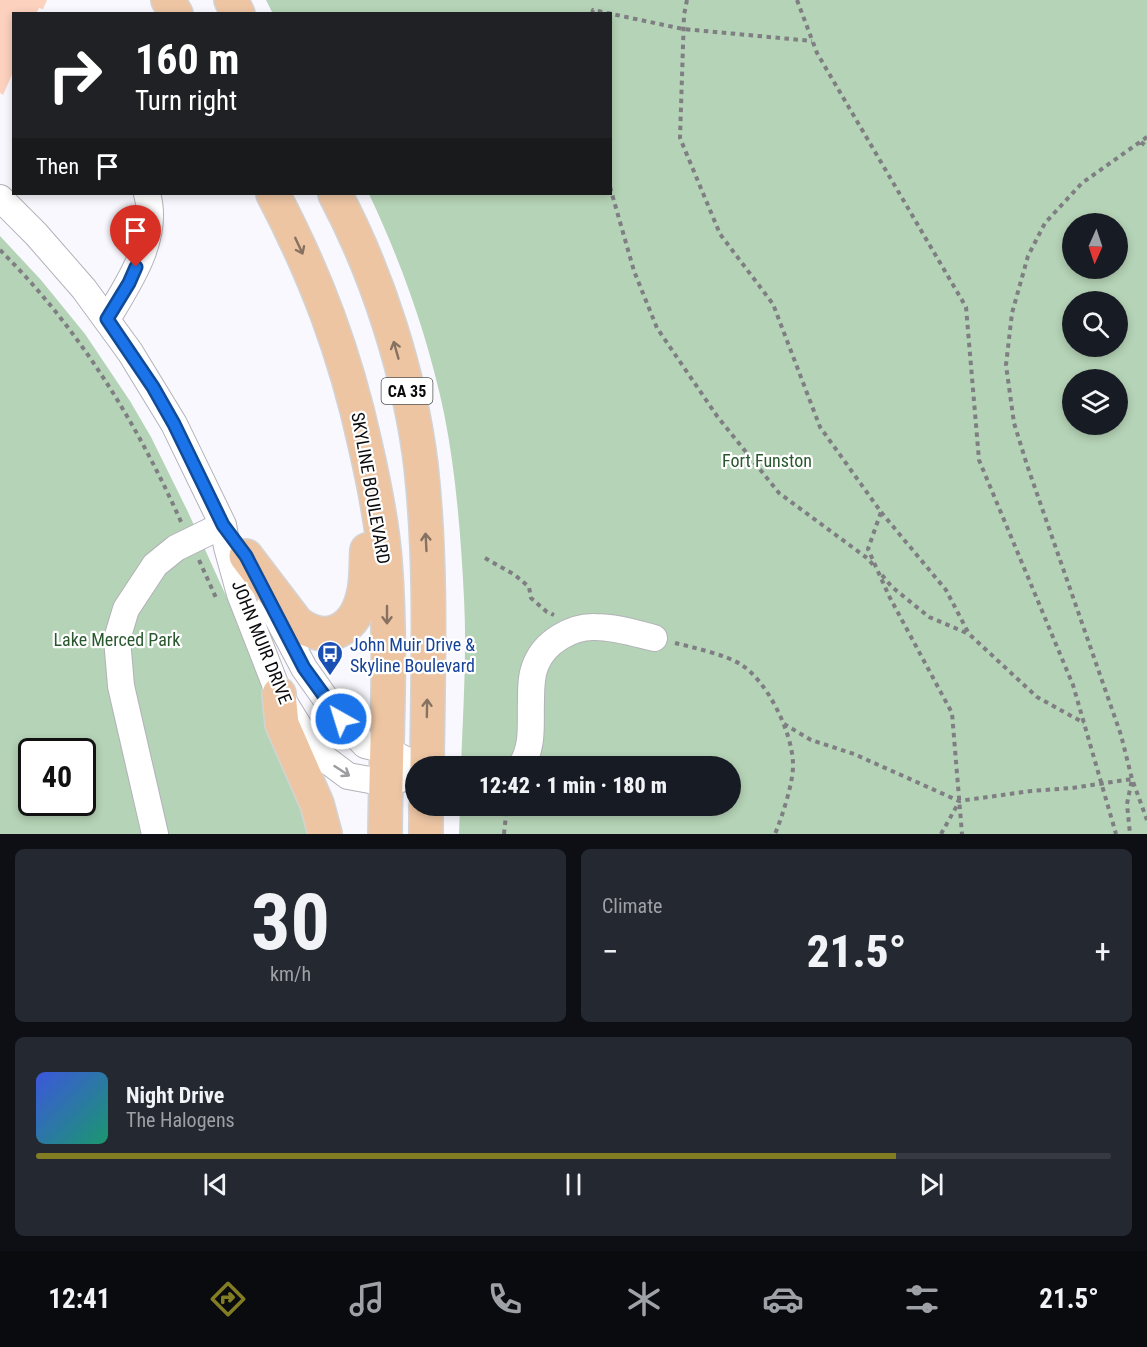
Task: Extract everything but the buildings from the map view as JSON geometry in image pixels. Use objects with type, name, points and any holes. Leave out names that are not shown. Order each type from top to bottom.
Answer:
[{"type":"main road","name":"SKYLINE BOULEVARD","points":[[273,195],[317,285],[337,338],[354,392],[380,517],[387,601],[387,750],[401,779],[386,834]]},
{"type":"main road","name":"CA 35","points":[[334,195],[361,249],[376,290],[404,378],[414,420],[421,465],[427,554],[427,756]]},
{"type":"main road","points":[[246,556],[289,614],[306,630],[322,635],[345,627],[357,613],[364,592],[372,474]]},
{"type":"main road","points":[[279,694],[282,724],[317,804],[325,834]]},
{"type":"main road","points":[[426,816],[426,834]]},
{"type":"street","points":[[107,319],[129,283],[143,250],[152,210],[147,195]]},
{"type":"street","name":"JOHN MUIR DRIVE","points":[[0,198],[61,261],[107,319],[153,387],[174,424],[223,525],[246,556],[292,648],[317,689],[365,745],[387,750],[405,760]]},
{"type":"street","points":[[155,834],[121,686],[117,639],[126,609],[155,565],[176,548],[223,525]]},
{"type":"street","name":"JOHN MUIR DRIVE","points":[[223,525],[240,594],[279,694],[303,733],[324,758],[348,776],[401,779]]},
{"type":"street","points":[[526,756],[530,747],[533,674],[542,653],[551,644],[571,631],[592,627],[609,628],[654,638]]},
{"type":"path","points":[[687,0],[683,29],[680,138],[720,234],[773,304],[820,427],[881,512],[946,590],[969,634],[1037,697],[1085,724]]},
{"type":"path","points":[[797,0],[817,53],[966,307],[979,460],[1073,685],[1116,834]]},
{"type":"path","points":[[612,14],[683,29],[812,41]]},
{"type":"path","points":[[1147,137],[1082,183],[1045,224],[1028,256],[1012,313],[1006,365],[1014,423],[1027,465],[1121,735],[1132,779],[1147,820]]},
{"type":"path","points":[[1141,142],[1147,147]]},
{"type":"path","points":[[612,195],[634,271],[657,328],[717,416],[779,493],[867,558],[892,587],[929,617],[969,634]]},
{"type":"path","points":[[881,512],[868,549],[933,681],[952,713],[962,834]]},
{"type":"path","points":[[485,558],[515,575],[529,587],[531,598],[547,612],[557,615]]},
{"type":"path","points":[[654,638],[697,648],[741,664],[764,687],[784,723],[793,764],[784,814],[775,834]]},
{"type":"path","points":[[784,723],[811,740],[855,754],[959,801],[1132,779]]},
{"type":"path","points":[[1130,834],[1127,804],[1132,779]]},
{"type":"path","points":[[941,834],[959,801]]},
{"type":"path","points":[[504,834],[506,816]]},
{"type":"green space","name":"Fort Funston","points":[[266,0],[1147,0],[1147,834],[459,834],[460,816],[741,816],[741,756],[461,756],[465,619],[452,459],[438,385],[403,274],[369,195],[612,195],[612,12],[272,12]]},
{"type":"green space","name":"Lake Merced Park","points":[[0,236],[41,280],[85,334],[151,437],[188,512],[285,726],[321,834],[0,834]]},
{"type":"place","name":"John Muir Drive & Skyline Boulevard","points":[[330,677]]},
{"type":"route","points":[[136,267],[107,319],[153,387],[174,424],[223,525],[246,556],[292,648],[317,689],[341,719]]}]
